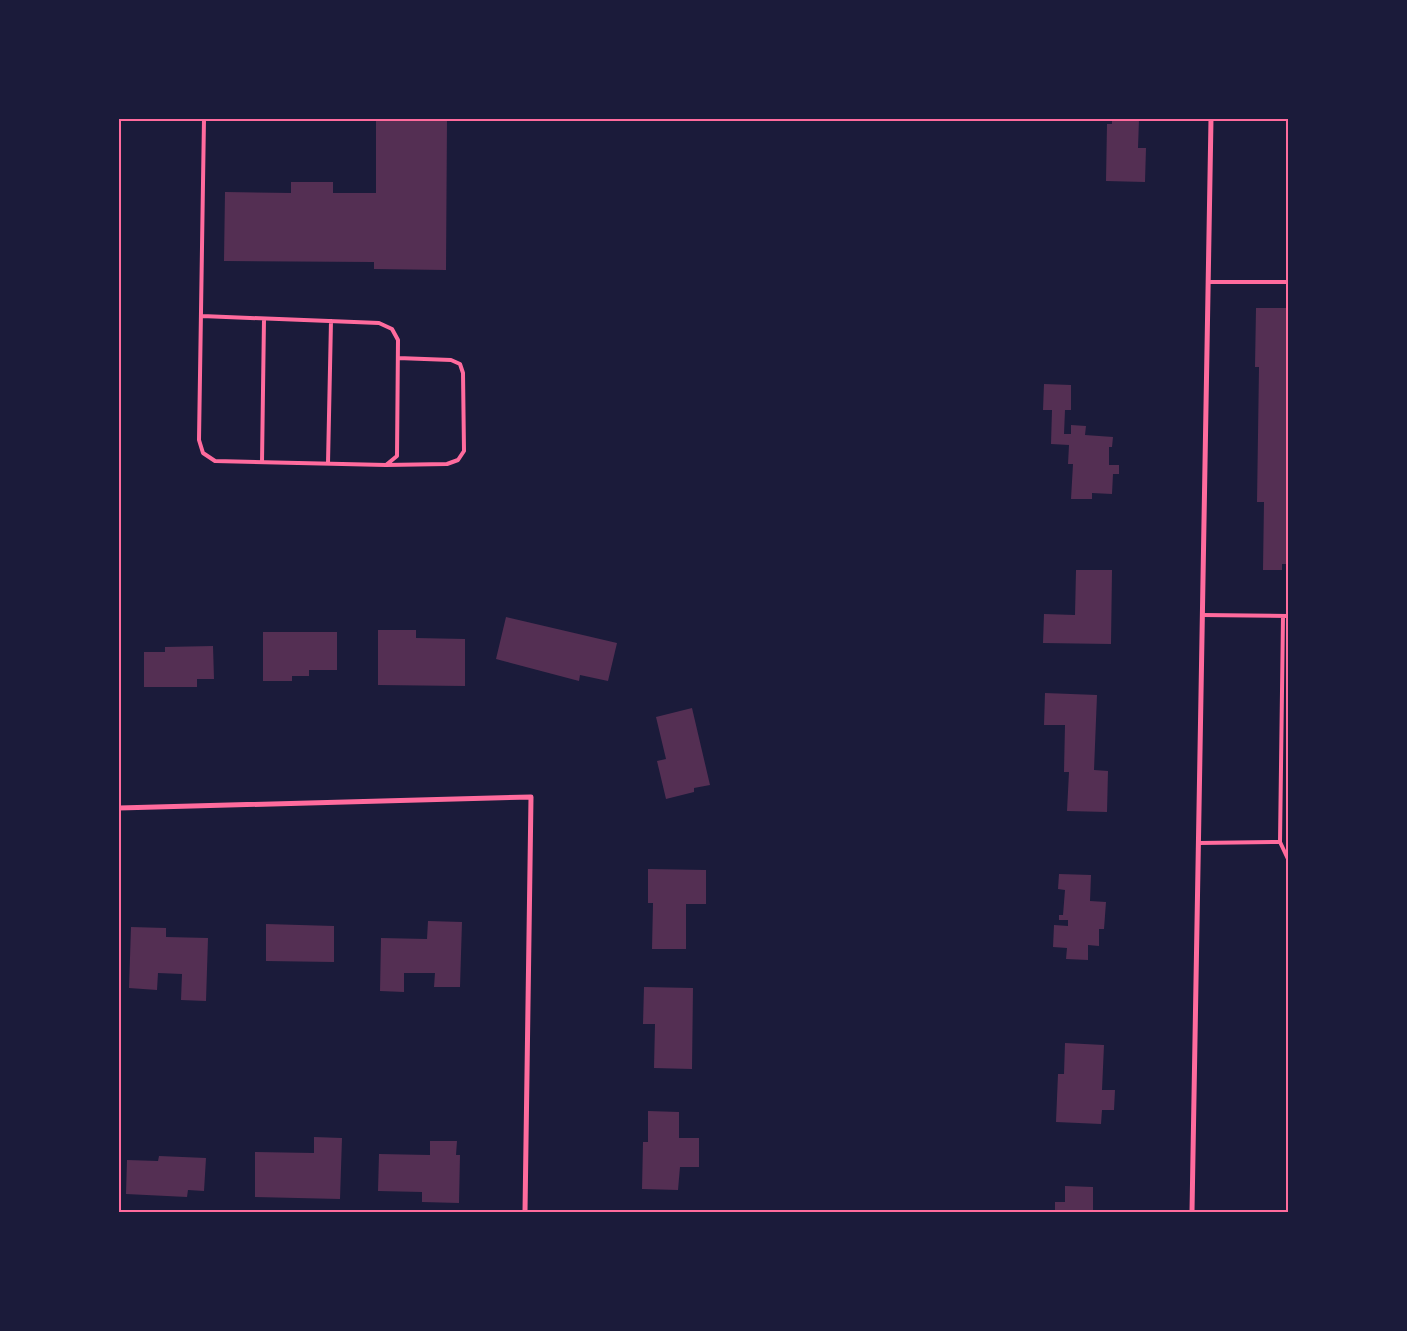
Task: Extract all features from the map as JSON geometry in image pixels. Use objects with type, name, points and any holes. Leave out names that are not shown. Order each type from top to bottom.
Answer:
[{"type":"street","points":[[1192,1212],[1211,119]]},
{"type":"street","points":[[119,808],[530,797],[525,1212]]},
{"type":"lane","points":[[204,119],[199,440],[203,453],[215,461],[386,465],[447,464],[458,460],[464,451],[463,374],[460,364],[451,360],[398,358]]},
{"type":"lane","points":[[1208,282],[1288,282],[1288,242]]},
{"type":"lane","points":[[202,316],[379,323],[392,329],[398,340],[397,456],[386,465]]},
{"type":"lane","points":[[262,462],[264,319]]},
{"type":"lane","points":[[328,463],[330,321]]},
{"type":"lane","points":[[1202,615],[1286,616],[1280,842],[1288,858]]},
{"type":"lane","points":[[1199,843],[1280,842]]},
{"type":"building","points":[[376,119],[447,119],[446,270],[374,269],[374,262],[224,261],[225,192],[291,193],[291,182],[333,182],[333,193],[376,193]]},
{"type":"building","points":[[1112,119],[1139,119],[1138,148],[1146,148],[1145,182],[1106,181],[1107,124],[1112,124]]},
{"type":"building","points":[[1256,308],[1288,308],[1288,564],[1282,564],[1282,570],[1263,570],[1264,502],[1257,502],[1259,367],[1255,367]]},
{"type":"building","points":[[1044,384],[1071,385],[1071,410],[1065,410],[1064,434],[1071,434],[1071,425],[1086,426],[1085,435],[1113,437],[1112,447],[1109,447],[1109,465],[1119,465],[1119,474],[1113,474],[1112,494],[1092,493],[1092,499],[1071,499],[1073,464],[1068,464],[1069,445],[1051,444],[1052,410],[1043,410]]},
{"type":"building","points":[[1076,570],[1112,570],[1111,644],[1043,643],[1044,614],[1075,615]]},
{"type":"building","points":[[506,617],[617,643],[608,681],[580,675],[579,681],[496,659]]},
{"type":"building","points":[[378,630],[416,630],[416,638],[465,639],[465,686],[378,685]]},
{"type":"building","points":[[263,632],[337,632],[337,670],[309,670],[309,676],[292,676],[292,681],[263,681]]},
{"type":"building","points":[[213,646],[214,679],[197,679],[197,687],[144,687],[144,652],[165,652],[165,647]]},
{"type":"building","points":[[1045,693],[1097,695],[1094,770],[1108,771],[1107,812],[1067,811],[1069,772],[1064,772],[1065,725],[1044,725]]},
{"type":"building","points":[[692,708],[710,785],[694,788],[694,792],[666,799],[657,761],[666,759],[656,717]]},
{"type":"building","points":[[648,869],[706,870],[706,904],[686,904],[686,949],[652,949],[653,903],[648,903]]},
{"type":"building","points":[[1059,874],[1091,875],[1090,901],[1106,902],[1104,929],[1099,929],[1099,946],[1088,945],[1088,960],[1066,959],[1067,948],[1053,947],[1054,925],[1068,926],[1068,920],[1059,920],[1059,915],[1063,915],[1065,890],[1058,889]]},
{"type":"building","points":[[428,921],[462,922],[460,987],[434,987],[435,973],[404,973],[404,992],[380,991],[381,938],[427,939]]},
{"type":"building","points":[[266,924],[334,926],[334,962],[266,961]]},
{"type":"building","points":[[131,927],[166,928],[166,937],[208,938],[206,1001],[181,1000],[182,974],[158,973],[157,990],[129,988]]},
{"type":"building","points":[[644,987],[693,988],[692,1069],[654,1068],[655,1024],[643,1024]]},
{"type":"building","points":[[1065,1043],[1104,1045],[1102,1090],[1115,1090],[1114,1110],[1102,1110],[1101,1124],[1056,1122],[1058,1074],[1064,1074]]},
{"type":"building","points":[[648,1111],[679,1112],[679,1138],[699,1138],[699,1167],[680,1167],[678,1190],[642,1189],[643,1142],[648,1142]]},
{"type":"building","points":[[314,1137],[342,1138],[340,1199],[255,1197],[255,1152],[314,1153]]},
{"type":"building","points":[[430,1141],[457,1141],[456,1155],[460,1155],[459,1203],[422,1202],[422,1192],[378,1191],[379,1154],[430,1155]]},
{"type":"building","points":[[159,1156],[206,1158],[204,1191],[188,1190],[187,1197],[126,1194],[127,1160],[158,1161]]},
{"type":"building","points":[[1065,1186],[1093,1187],[1093,1212],[1055,1212],[1055,1202],[1065,1202]]}]
